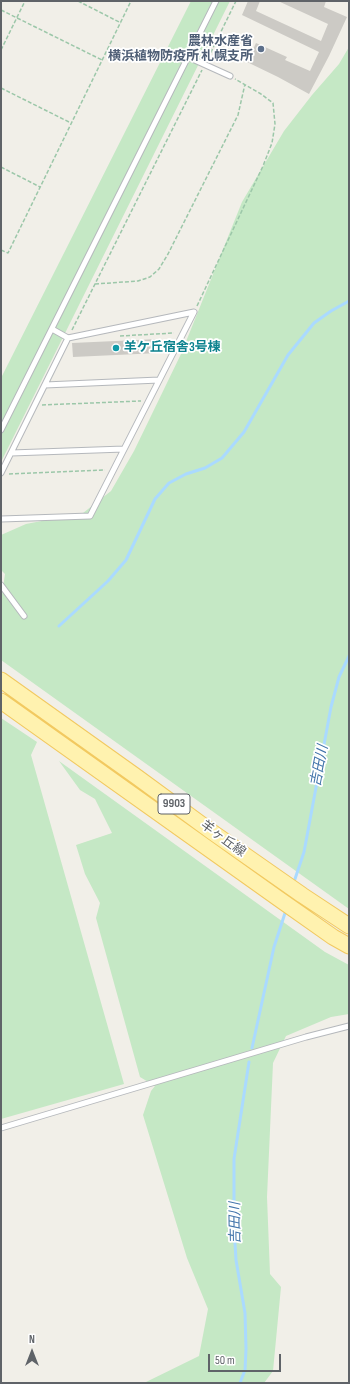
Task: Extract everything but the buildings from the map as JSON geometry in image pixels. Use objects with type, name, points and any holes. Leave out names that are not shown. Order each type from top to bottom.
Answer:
[{"type":"main road","name":"羊ヶ丘線","points":[[1,680],[212,832],[349,926]]},
{"type":"main road","name":"羊ヶ丘線","points":[[1,701],[279,899],[333,937],[349,946]]},
{"type":"lane","points":[[1,430],[216,1]]},
{"type":"lane","points":[[188,57],[230,76]]},
{"type":"lane","points":[[52,329],[68,338],[194,312]]},
{"type":"lane","points":[[1,519],[90,516],[194,312]]},
{"type":"lane","points":[[1,473],[68,338]]},
{"type":"lane","points":[[45,385],[159,380]]},
{"type":"lane","points":[[11,453],[124,449]]},
{"type":"lane","points":[[1,584],[24,616]]},
{"type":"lane","points":[[1,1128],[306,1037],[349,1026]]},
{"type":"path","points":[[1,50],[25,1]]},
{"type":"path","points":[[78,1],[121,23]]},
{"type":"path","points":[[1,250],[8,253],[131,1]]},
{"type":"path","points":[[68,338],[236,1]]},
{"type":"path","points":[[1,10],[102,60]]},
{"type":"path","points":[[194,312],[263,166],[272,143],[276,124],[273,103],[245,84],[230,76]]},
{"type":"path","points":[[95,284],[138,281],[150,277],[159,269],[238,115],[245,84]]},
{"type":"path","points":[[1,88],[71,124]]},
{"type":"path","points":[[1,167],[40,187]]},
{"type":"path","points":[[114,336],[183,333]]},
{"type":"path","points":[[34,406],[148,401]]},
{"type":"path","points":[[8,474],[113,470]]},
{"type":"green space","points":[[191,1],[230,1],[1,462],[1,378]]},
{"type":"green space","points":[[349,47],[349,909],[1,660],[1,601],[5,574],[1,570],[1,535],[26,524],[83,513],[111,491],[134,451],[181,354],[242,202],[284,131],[339,64]]},
{"type":"green space","points":[[1,718],[37,742],[31,755],[124,1084],[1,1119]]},
{"type":"green space","points":[[59,761],[325,952],[349,965],[349,1014],[331,1017],[286,1036],[273,1063],[267,1197],[270,1274],[281,1287],[273,1371],[264,1383],[144,1383],[199,1356],[208,1309],[187,1258],[143,1115],[151,1091],[155,1086],[140,1077],[96,918],[100,903],[85,874],[76,845],[112,833],[95,799],[80,790]]},
{"type":"waterway","points":[[59,626],[108,581],[126,560],[155,499],[169,483],[186,474],[205,468],[222,458],[244,432],[288,355],[314,323],[349,301]]},
{"type":"waterway","name":"吉田川","points":[[295,879],[304,852],[331,707],[339,677],[349,656]]},
{"type":"waterway","name":"吉田川","points":[[252,1048],[274,947],[286,910]]},
{"type":"waterway","name":"吉田川","points":[[240,1383],[245,1370],[246,1349],[245,1313],[236,1260],[234,1227],[234,1159],[249,1062]]},
{"type":"place","name":"農林水産省 横浜植物防疫所 札幌支所","points":[[261,49]]},
{"type":"place","name":"羊ケ丘宿舎3号棟","points":[[116,348]]}]
